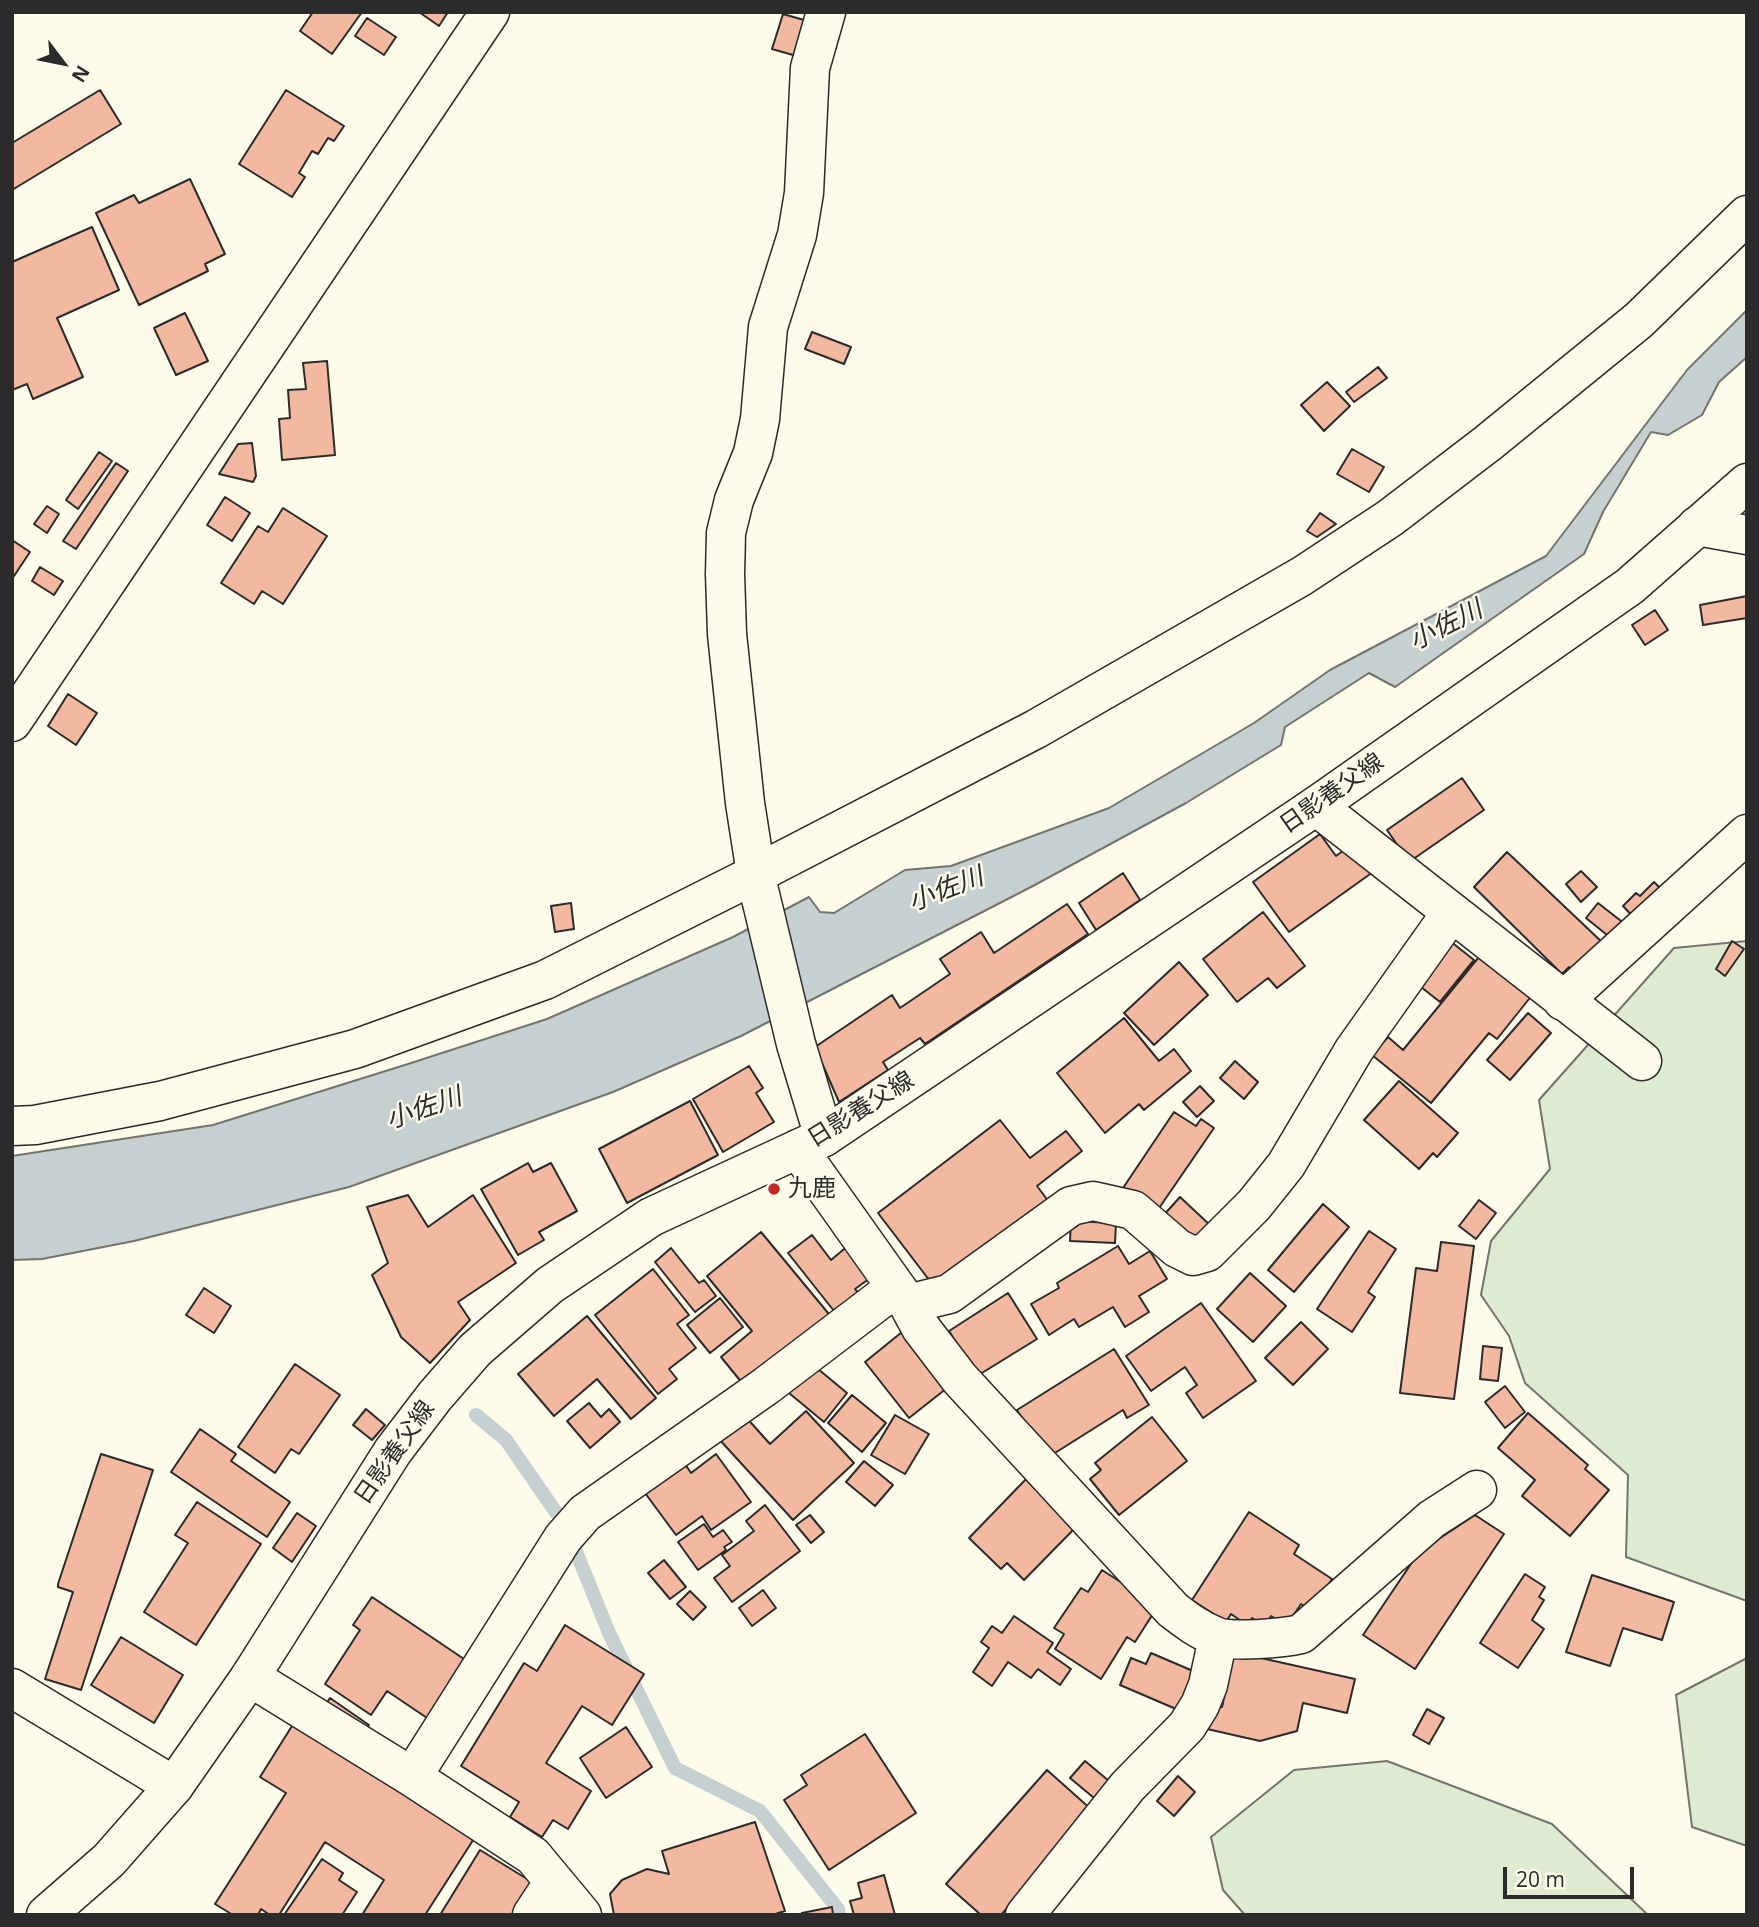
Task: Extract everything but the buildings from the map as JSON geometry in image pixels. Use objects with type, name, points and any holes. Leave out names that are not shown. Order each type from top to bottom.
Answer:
[{"type":"street","points":[[12,722],[490,12]]},
{"type":"street","points":[[826,12],[810,68],[804,193],[797,235],[768,327],[760,419],[753,453],[734,500],[726,533],[725,574],[727,634],[745,803],[757,880],[796,1044],[811,1143],[920,1328],[960,1379],[1173,1610],[1193,1625],[1218,1638],[1282,1638],[1301,1634],[1432,1519],[1477,1490]]},
{"type":"street","points":[[12,1126],[35,1125],[160,1101],[355,1049],[545,980],[757,880],[1036,729],[1313,569],[1390,518],[1639,320],[1747,215]]},
{"type":"street","name":"日影養父線","points":[[46,1915],[109,1860],[174,1786],[250,1677],[393,1451],[435,1396],[475,1350],[550,1285],[651,1217],[811,1143],[1316,806],[1630,586],[1747,483]]},
{"type":"street","points":[[1697,526],[1747,535]]},
{"type":"street","points":[[1316,806],[1642,1061]]},
{"type":"street","points":[[1563,1001],[1747,835]]},
{"type":"street","points":[[412,1777],[564,1538],[585,1513],[766,1386],[901,1296],[948,1294],[1071,1206],[1093,1201],[1133,1210],[1177,1248],[1193,1256],[1207,1252],[1254,1205],[1286,1165],[1354,1050],[1451,913]]},
{"type":"street","points":[[1025,1915],[1128,1786],[1187,1726],[1208,1685],[1218,1638]]},
{"type":"street","points":[[250,1677],[533,1856],[582,1915]]},
{"type":"street","points":[[12,1688],[174,1786]]},
{"type":"street","points":[[532,1915],[553,1883]]},
{"type":"green space","points":[[1747,941],[1747,1601],[1626,1557],[1628,1475],[1525,1383],[1509,1336],[1481,1295],[1491,1241],[1550,1169],[1539,1100],[1674,948]]},
{"type":"green space","points":[[1747,1658],[1747,1846],[1692,1827],[1676,1695]]},
{"type":"green space","points":[[1387,1761],[1552,1824],[1648,1915],[1245,1915],[1223,1890],[1211,1837],[1294,1770]]},
{"type":"water","name":"小佐川","points":[[1747,310],[1747,357],[1719,382],[1702,415],[1668,435],[1651,432],[1603,512],[1584,554],[1395,687],[1369,673],[1285,727],[1281,745],[1186,803],[1031,887],[741,1036],[613,1092],[349,1187],[134,1241],[42,1259],[12,1260],[12,1156],[213,1125],[408,1064],[547,1019],[733,937],[809,897],[820,912],[834,913],[905,870],[951,866],[1109,808],[1254,723],[1330,670],[1546,556],[1687,370]]},
{"type":"waterway","points":[[476,1415],[506,1440],[562,1521]]},
{"type":"waterway","points":[[571,1539],[609,1633],[675,1768],[760,1811],[838,1909],[839,1915]]},
{"type":"place","name":"九鹿","points":[[774,1189]]}]
